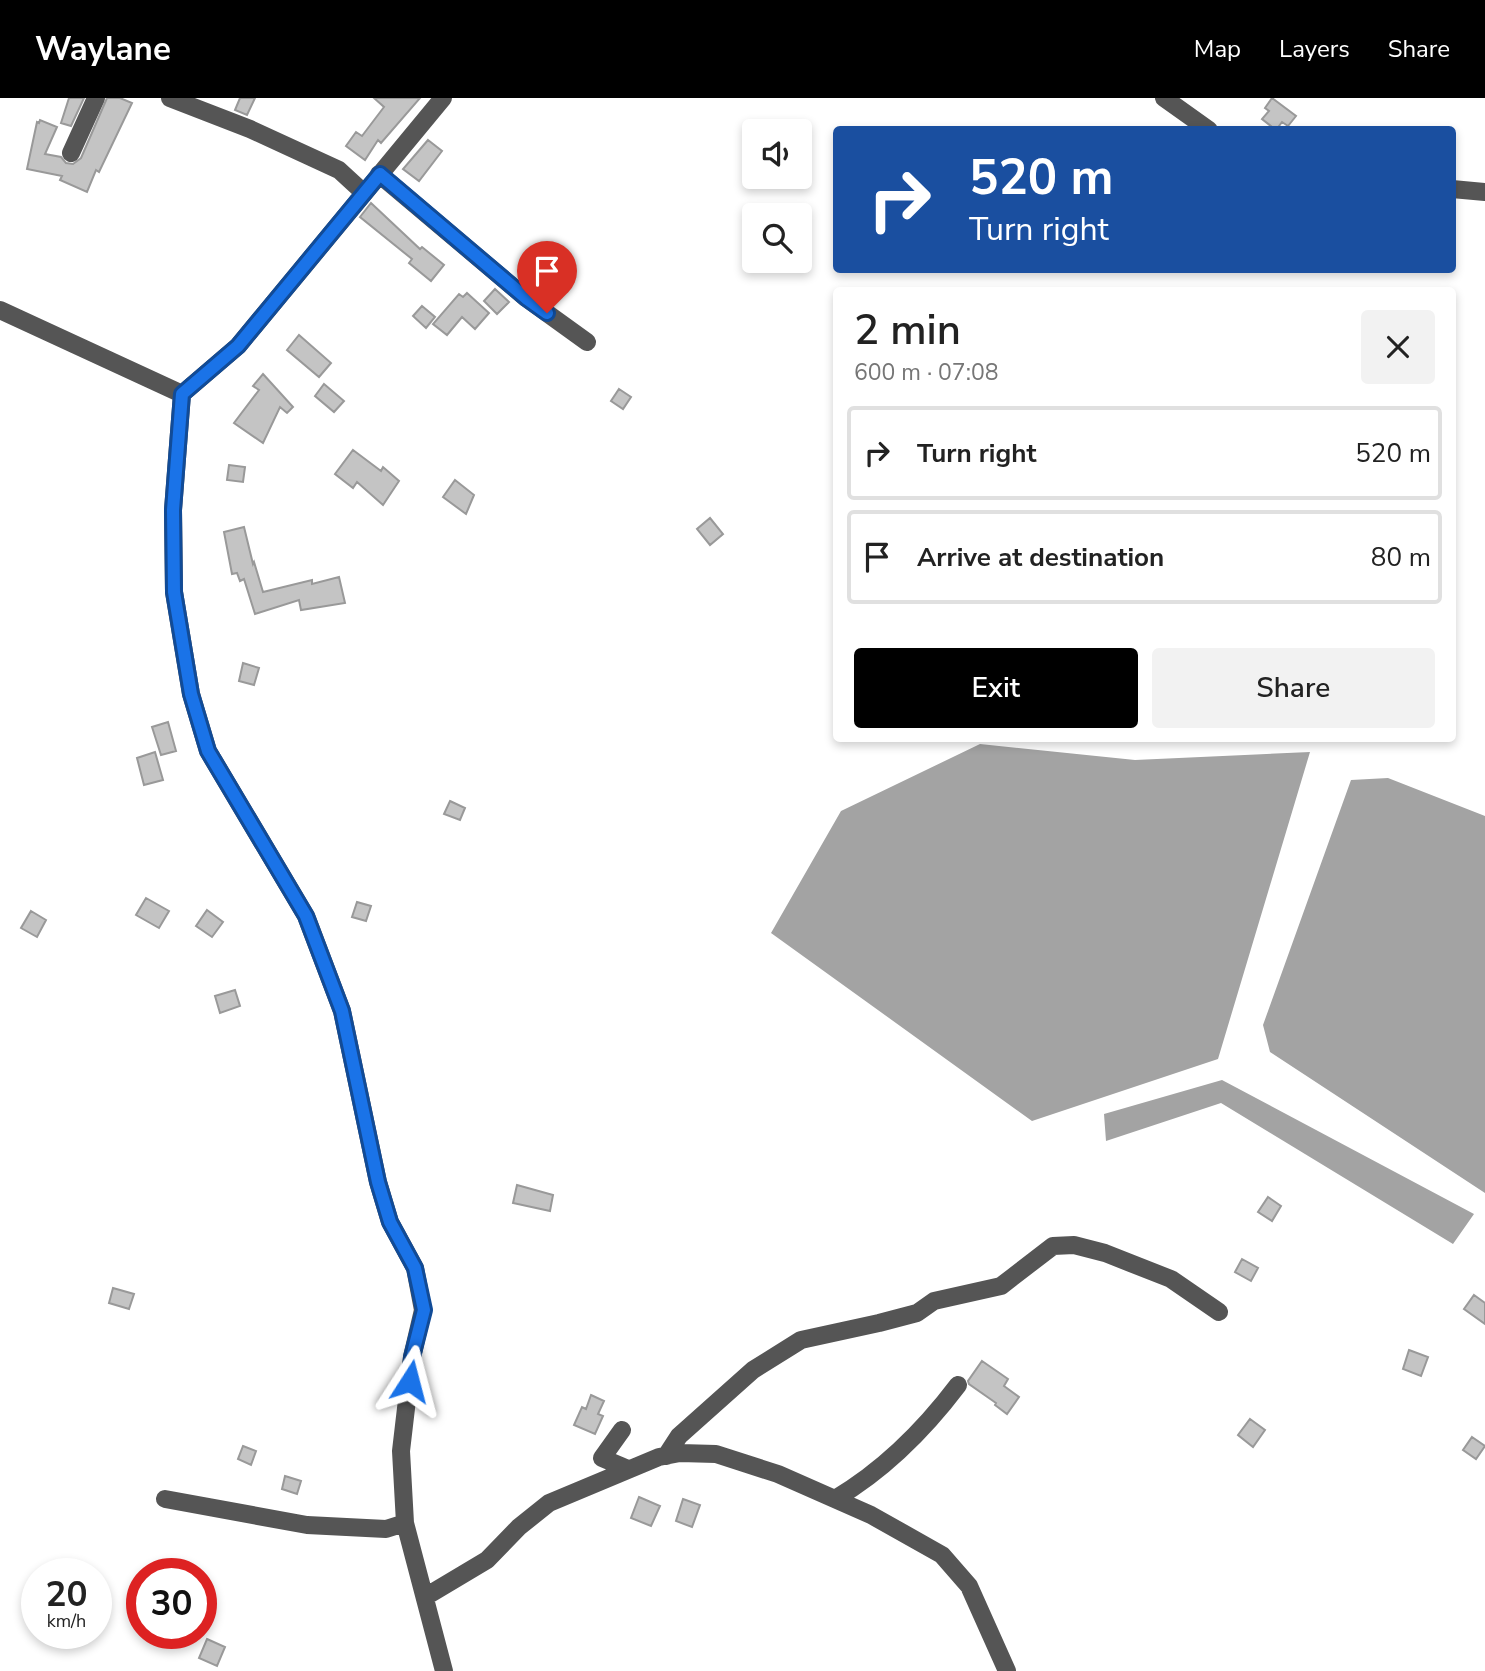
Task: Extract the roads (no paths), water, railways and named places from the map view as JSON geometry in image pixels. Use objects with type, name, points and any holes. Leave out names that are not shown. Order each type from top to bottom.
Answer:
[{"type":"street","points":[[71,153],[96,98]]},
{"type":"street","points":[[170,98],[250,129],[338,170],[364,193]]},
{"type":"street","points":[[443,98],[238,346],[182,394],[173,510],[174,592],[191,694],[208,751],[306,916],[342,1011],[378,1182],[390,1222],[415,1268],[424,1310],[412,1357],[401,1451],[405,1523],[444,1671]]},
{"type":"street","points":[[1164,98],[1203,126]]},
{"type":"street","points":[[380,174],[526,298],[587,342]]},
{"type":"street","points":[[1456,189],[1485,192]]},
{"type":"street","points":[[0,310],[182,394]]},
{"type":"street","points":[[666,1456],[679,1436],[753,1370],[801,1340],[892,1320],[917,1313],[934,1301],[1001,1286],[1054,1246],[1074,1245],[1105,1253],[1171,1279],[1219,1312]]},
{"type":"street","points":[[835,1499],[891,1459],[930,1421],[958,1385]]},
{"type":"street","points":[[622,1430],[602,1458],[628,1469]]},
{"type":"street","points":[[425,1597],[486,1560],[519,1527],[549,1503],[628,1469],[666,1456],[680,1453],[716,1454],[778,1474],[871,1515],[942,1555],[969,1586],[1007,1671]]},
{"type":"street","points":[[165,1499],[307,1525],[386,1529],[405,1523]]}]
